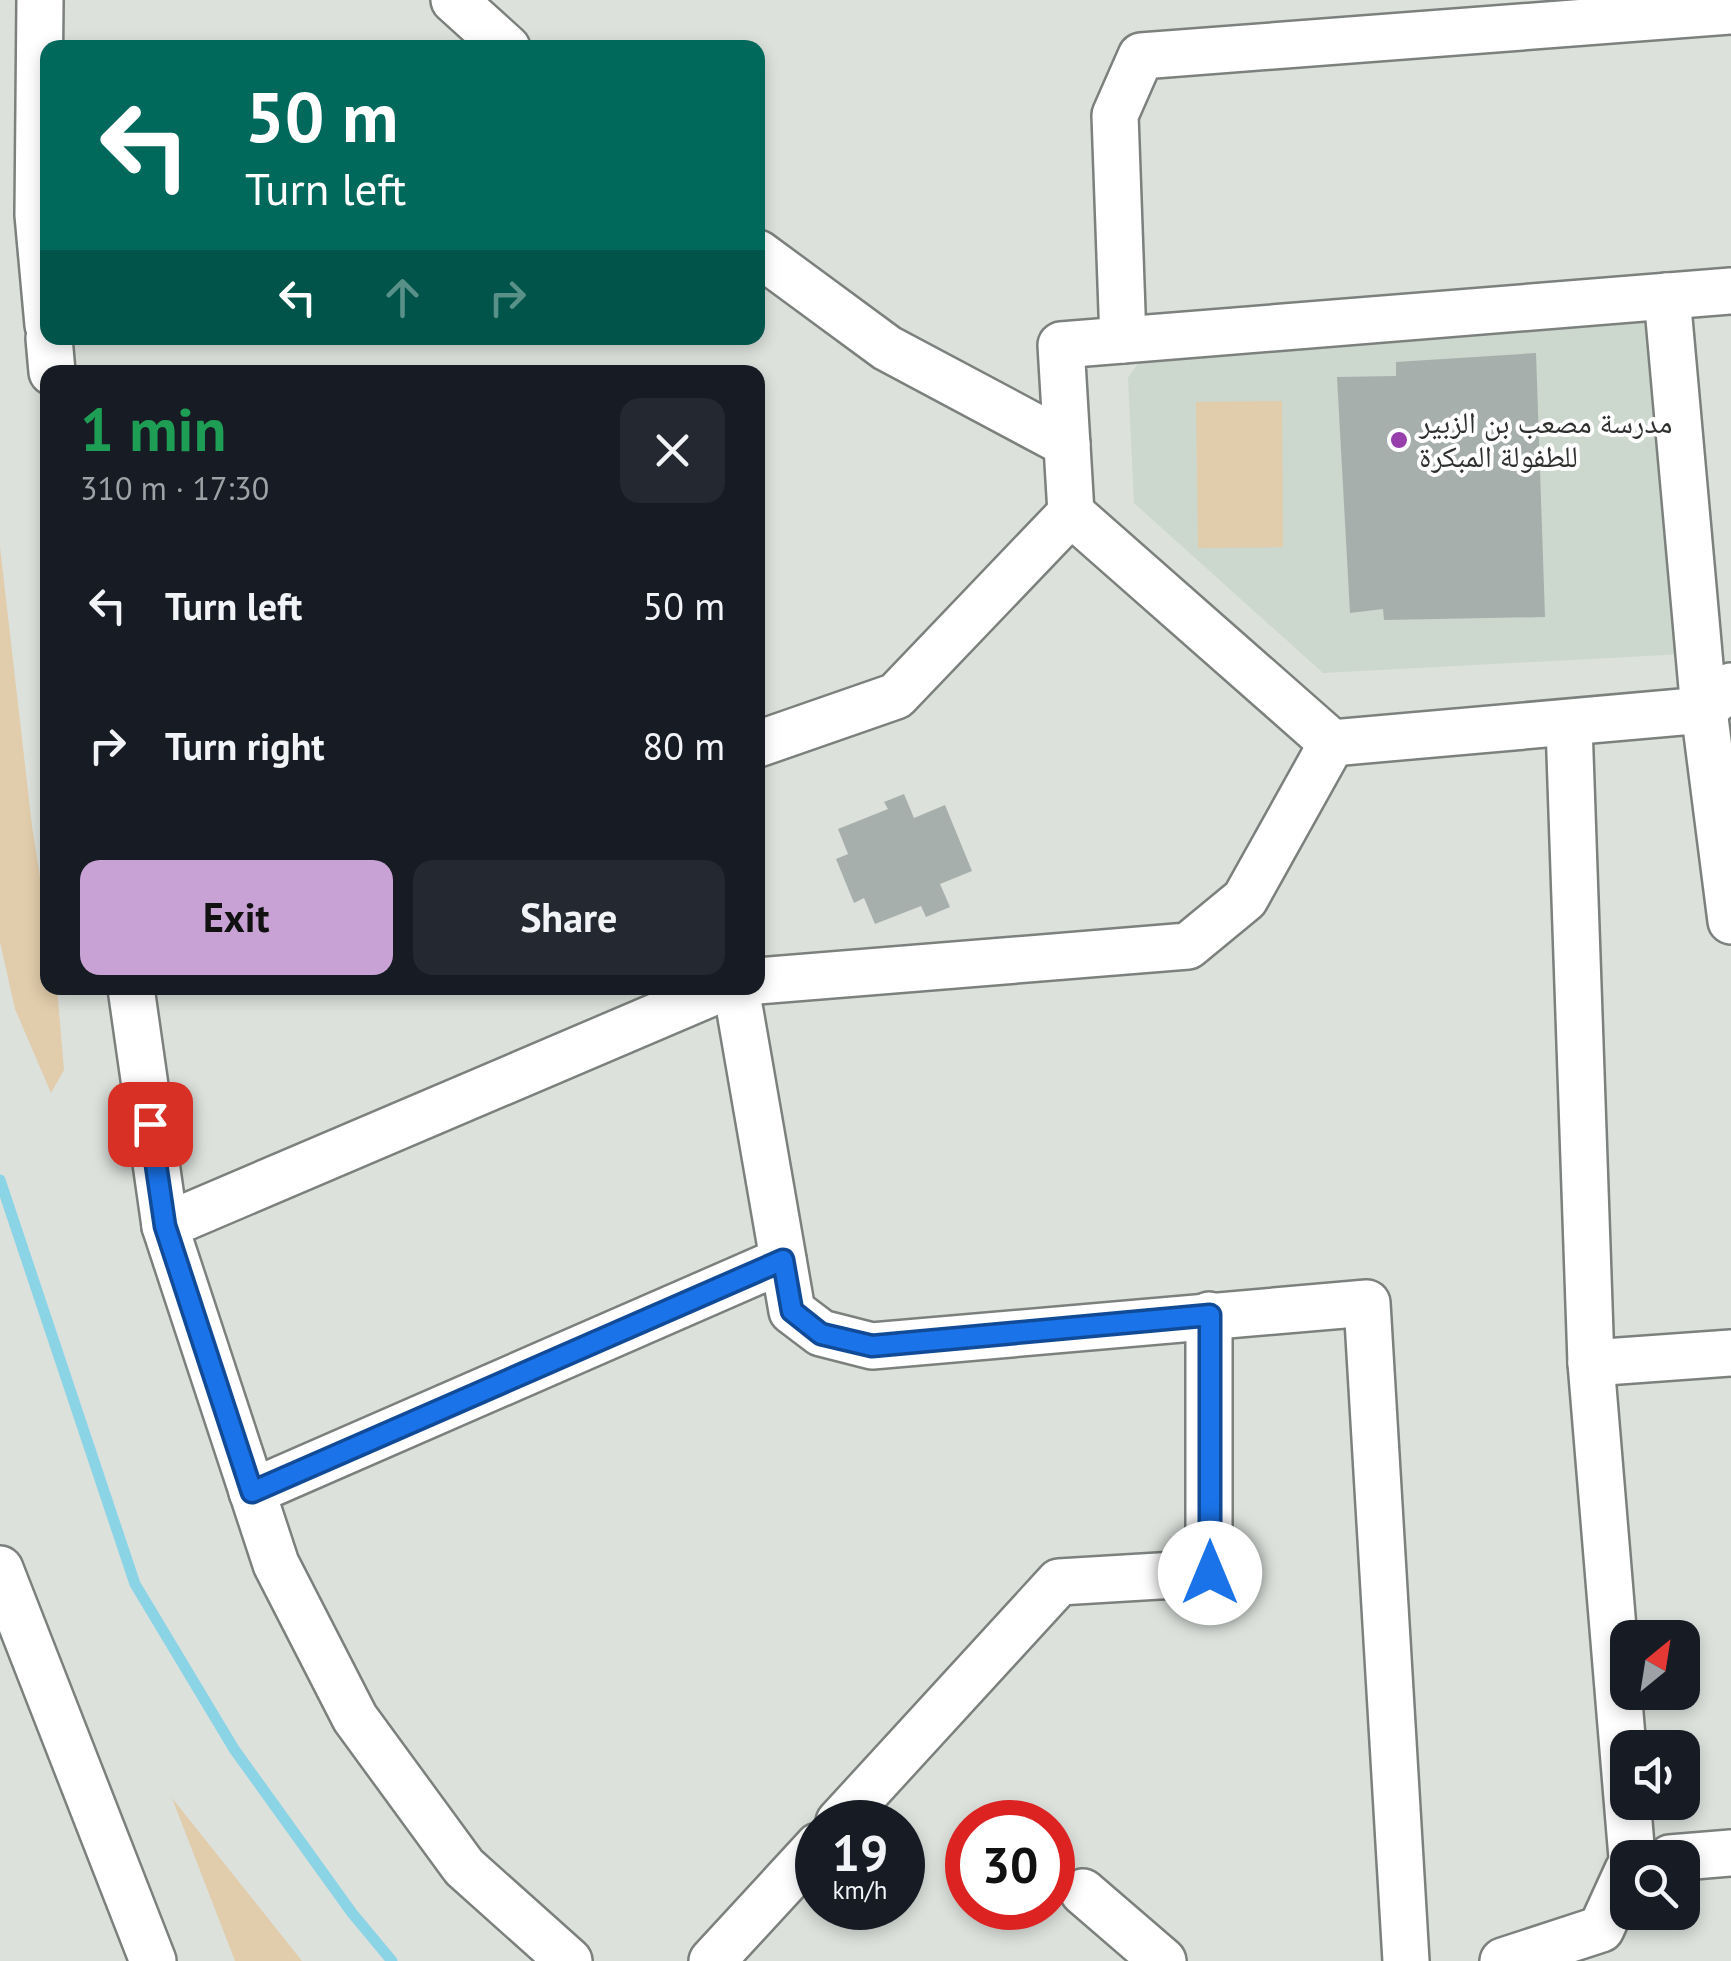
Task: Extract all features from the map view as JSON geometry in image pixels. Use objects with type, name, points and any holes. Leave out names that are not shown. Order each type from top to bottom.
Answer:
[{"type":"street","points":[[40,0],[40,237]]},
{"type":"street","points":[[454,0],[498,40]]},
{"type":"street","points":[[1122,340],[1115,115],[1142,56],[1731,11]]},
{"type":"street","points":[[765,258],[887,348],[1067,444]]},
{"type":"street","points":[[1718,698],[1569,725],[1332,743],[1072,513],[1061,345],[1731,290]]},
{"type":"street","points":[[1667,296],[1718,698],[1731,921]]},
{"type":"street","points":[[765,742],[896,696],[1072,513]]},
{"type":"street","points":[[1569,725],[1591,1363],[1631,1840]]},
{"type":"street","points":[[765,979],[1188,946],[1245,899],[1332,743]]},
{"type":"street","points":[[132,995],[165,1226],[276,1564],[355,1718],[464,1867],[569,1961]]},
{"type":"street","points":[[165,1226],[707,995]]},
{"type":"street","points":[[737,995],[792,1311],[821,1334],[872,1346],[1367,1302],[1406,1961]]},
{"type":"street","points":[[252,1492],[783,1260]]},
{"type":"street","points":[[859,1800],[1059,1582],[1210,1573],[1210,1315]]},
{"type":"street","points":[[1591,1363],[1731,1354]]},
{"type":"street","points":[[0,1569],[19,1665],[153,1961]]},
{"type":"street","points":[[1700,1856],[1731,1853]]},
{"type":"street","points":[[712,1961],[795,1871]]},
{"type":"street","points":[[1083,1892],[1163,1961]]},
{"type":"street","points":[[1503,1961],[1600,1929],[1610,1908]]},
{"type":"shaded area","name":"مدرسة مصعب بن الزبير للطفولة المبكرة","points":[[1656,313],[1684,654],[1323,673],[1134,503],[1128,378],[1149,347]]},
{"type":"shaded area","points":[[1282,401],[1283,547],[1198,548],[1196,402]]},
{"type":"shaded area","points":[[0,547],[40,877],[40,995],[58,995],[64,1070],[51,1093],[15,1009],[0,942]]},
{"type":"shaded area","points":[[172,1798],[302,1961],[235,1961]]},
{"type":"building","points":[[1536,353],[1545,617],[1384,620],[1383,609],[1350,613],[1337,377],[1396,376],[1396,362]]},
{"type":"building","points":[[904,794],[914,818],[945,805],[972,871],[940,884],[950,907],[926,917],[921,906],[875,924],[864,898],[854,903],[836,859],[848,854],[838,829],[888,809],[884,802]]},
{"type":"waterway","points":[[0,1180],[135,1584],[234,1749],[352,1913],[392,1961]]},
{"type":"place","name":"مدرسة مصعب بن الزبير للطفولة المبكرة","points":[[1399,440]]},
{"type":"route","points":[[150,1124],[165,1226],[252,1492],[783,1260],[792,1311],[821,1334],[872,1346],[1210,1315],[1210,1573]]}]
